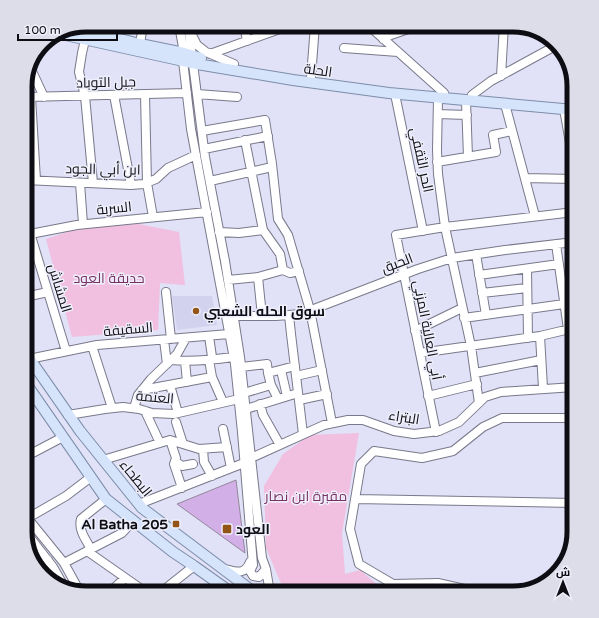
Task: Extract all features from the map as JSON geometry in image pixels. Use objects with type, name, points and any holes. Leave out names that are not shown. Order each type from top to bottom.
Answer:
[{"type":"main road","name":"الحلة","points":[[92,32],[188,58],[311,77],[441,95],[567,105]]},
{"type":"main road","name":"الحلة","points":[[67,35],[188,58],[293,80],[395,94],[441,95]]},
{"type":"main road","name":"الحلة","points":[[469,98],[504,104],[567,110]]},
{"type":"main road","name":"البطحاء","points":[[32,362],[80,431],[139,504],[246,586]]},
{"type":"main road","points":[[32,392],[106,499],[173,552],[222,586]]},
{"type":"street","points":[[140,44],[142,32]]},
{"type":"street","points":[[181,32],[197,94],[204,149],[228,280],[241,367],[241,396],[246,408],[253,565],[250,571],[253,576],[259,576],[266,570]]},
{"type":"street","points":[[189,32],[187,94],[191,129],[241,396],[248,460],[262,558],[269,586]]},
{"type":"street","points":[[191,32],[197,45],[206,52],[234,64]]},
{"type":"street","points":[[245,32],[247,41]]},
{"type":"street","points":[[210,54],[247,41],[267,32]]},
{"type":"street","points":[[311,77],[314,32]]},
{"type":"street","points":[[376,32],[441,95],[438,114],[438,174],[445,227],[471,346],[479,403]]},
{"type":"street","points":[[383,39],[399,32]]},
{"type":"street","points":[[501,76],[504,32]]},
{"type":"street","points":[[85,40],[79,72],[85,96],[94,183]]},
{"type":"street","points":[[344,48],[398,52]]},
{"type":"street","points":[[468,157],[467,115],[469,98],[491,81],[552,48]]},
{"type":"street","points":[[34,74],[44,97]]},
{"type":"street","points":[[145,94],[147,183],[153,217]]},
{"type":"street","name":"جبل التوباد","points":[[32,97],[187,94]]},
{"type":"street","points":[[197,94],[237,96]]},
{"type":"street","name":"الحر الثقفي","points":[[395,94],[423,231]]},
{"type":"street","points":[[114,95],[131,185]]},
{"type":"street","points":[[504,104],[535,216]]},
{"type":"street","points":[[438,114],[467,115]]},
{"type":"street","points":[[202,131],[265,120],[278,219],[288,235],[310,310],[332,423]]},
{"type":"street","points":[[437,162],[496,152],[493,135],[512,131]]},
{"type":"street","points":[[204,149],[268,136]]},
{"type":"street","points":[[32,138],[36,180]]},
{"type":"street","points":[[245,140],[263,230],[280,254],[283,270]]},
{"type":"street","name":"ابن أبي الجود","points":[[32,180],[131,185],[144,184],[156,179],[168,168],[196,155]]},
{"type":"street","points":[[210,181],[272,167]]},
{"type":"street","points":[[525,178],[567,179]]},
{"type":"street","points":[[80,182],[83,224]]},
{"type":"street","name":"السربة","points":[[32,232],[83,224],[207,212]]},
{"type":"street","name":"أبي العالية المزني","points":[[436,432],[396,235],[445,227],[567,213]]},
{"type":"street","points":[[219,232],[239,233],[263,230]]},
{"type":"street","name":"الحبق","points":[[233,316],[301,314],[404,274],[452,258],[567,243]]},
{"type":"street","points":[[556,244],[564,304],[567,315]]},
{"type":"street","name":"المشاش","points":[[32,249],[48,292],[66,351]]},
{"type":"street","points":[[476,254],[486,314]]},
{"type":"street","points":[[480,275],[559,264]]},
{"type":"street","points":[[527,269],[528,338]]},
{"type":"street","points":[[228,280],[258,277],[283,270],[290,273],[298,271]]},
{"type":"street","points":[[258,277],[262,316]]},
{"type":"street","points":[[562,285],[567,285]]},
{"type":"street","points":[[482,293],[527,288]]},
{"type":"street","points":[[32,295],[48,292]]},
{"type":"street","points":[[166,292],[169,362]]},
{"type":"street","points":[[464,318],[564,304]]},
{"type":"street","points":[[415,331],[462,308]]},
{"type":"street","points":[[290,315],[303,434]]},
{"type":"street","points":[[420,353],[528,338],[567,330]]},
{"type":"street","name":"السقيفة","points":[[32,354],[66,351],[92,346],[229,334]]},
{"type":"street","points":[[210,336],[212,357],[209,360],[212,377],[223,402]]},
{"type":"street","points":[[540,336],[544,388]]},
{"type":"street","points":[[134,408],[138,395],[151,379],[177,354],[186,338]]},
{"type":"street","points":[[92,346],[112,408]]},
{"type":"street","points":[[169,362],[233,357]]},
{"type":"street","points":[[475,373],[542,360]]},
{"type":"street","points":[[185,361],[187,382]]},
{"type":"street","points":[[241,367],[267,364],[271,385],[278,399]]},
{"type":"street","points":[[268,373],[295,366]]},
{"type":"street","points":[[281,370],[287,396]]},
{"type":"street","points":[[296,376],[322,370]]},
{"type":"street","points":[[142,390],[212,377]]},
{"type":"street","points":[[428,396],[477,384]]},
{"type":"street","points":[[170,385],[178,413]]},
{"type":"street","name":"العتمة","points":[[68,415],[123,407],[134,408],[152,413],[174,414],[223,402],[271,385]]},
{"type":"street","name":"البتراء","points":[[139,504],[231,468],[324,425],[348,420],[363,420],[394,431],[414,434],[436,432],[459,422],[485,397],[501,392],[567,387]]},
{"type":"street","points":[[246,408],[287,396],[327,394]]},
{"type":"street","points":[[32,402],[37,399]]},
{"type":"street","points":[[260,404],[263,415],[280,445]]},
{"type":"street","points":[[145,411],[160,443]]},
{"type":"street","points":[[451,586],[438,583],[393,584],[359,564],[350,529],[361,464],[374,451],[422,458],[453,451],[483,427],[502,418],[567,418]]},
{"type":"street","points":[[176,422],[182,444]]},
{"type":"street","points":[[224,429],[231,468]]},
{"type":"street","points":[[32,453],[63,437]]},
{"type":"street","points":[[170,440],[176,458],[174,464],[182,488]]},
{"type":"street","points":[[103,460],[170,440],[199,449],[227,447]]},
{"type":"street","points":[[203,449],[204,462],[212,476]]},
{"type":"street","points":[[175,461],[182,466],[193,464]]},
{"type":"street","points":[[32,513],[66,496],[91,477]]},
{"type":"street","points":[[106,499],[81,519],[79,524],[80,529],[89,550],[137,586]]},
{"type":"street","points":[[355,499],[567,503]]},
{"type":"street","points":[[64,563],[122,533],[128,528],[129,520],[127,516]]},
{"type":"street","points":[[32,523],[64,563],[76,585]]},
{"type":"street","points":[[32,540],[53,566],[59,579]]},
{"type":"street","points":[[222,568],[237,572],[245,570],[250,563],[252,555]]},
{"type":"street","points":[[42,564],[48,560]]},
{"type":"street","points":[[169,586],[194,566]]},
{"type":"street","points":[[116,586],[125,578]]},
{"type":"shaded area","points":[[172,296],[212,296],[217,325],[177,330]]},
{"type":"green space","name":"حديقة العود","points":[[138,224],[179,232],[185,285],[160,283],[158,330],[72,337],[46,239],[76,229]]},
{"type":"green space","name":"مقبرة ابن نصار","points":[[359,433],[342,533],[345,574],[360,570],[379,586],[282,586],[266,548],[264,486],[283,454],[310,435]]},
{"type":"building","name":"العود","points":[[236,480],[245,553],[177,504]]},
{"type":"place","name":"سوق الحله الشعبي","points":[[196,311]]},
{"type":"place","name":"Al Batha 205","points":[[176,524]]},
{"type":"place","name":"العود","points":[[227,529]]}]
